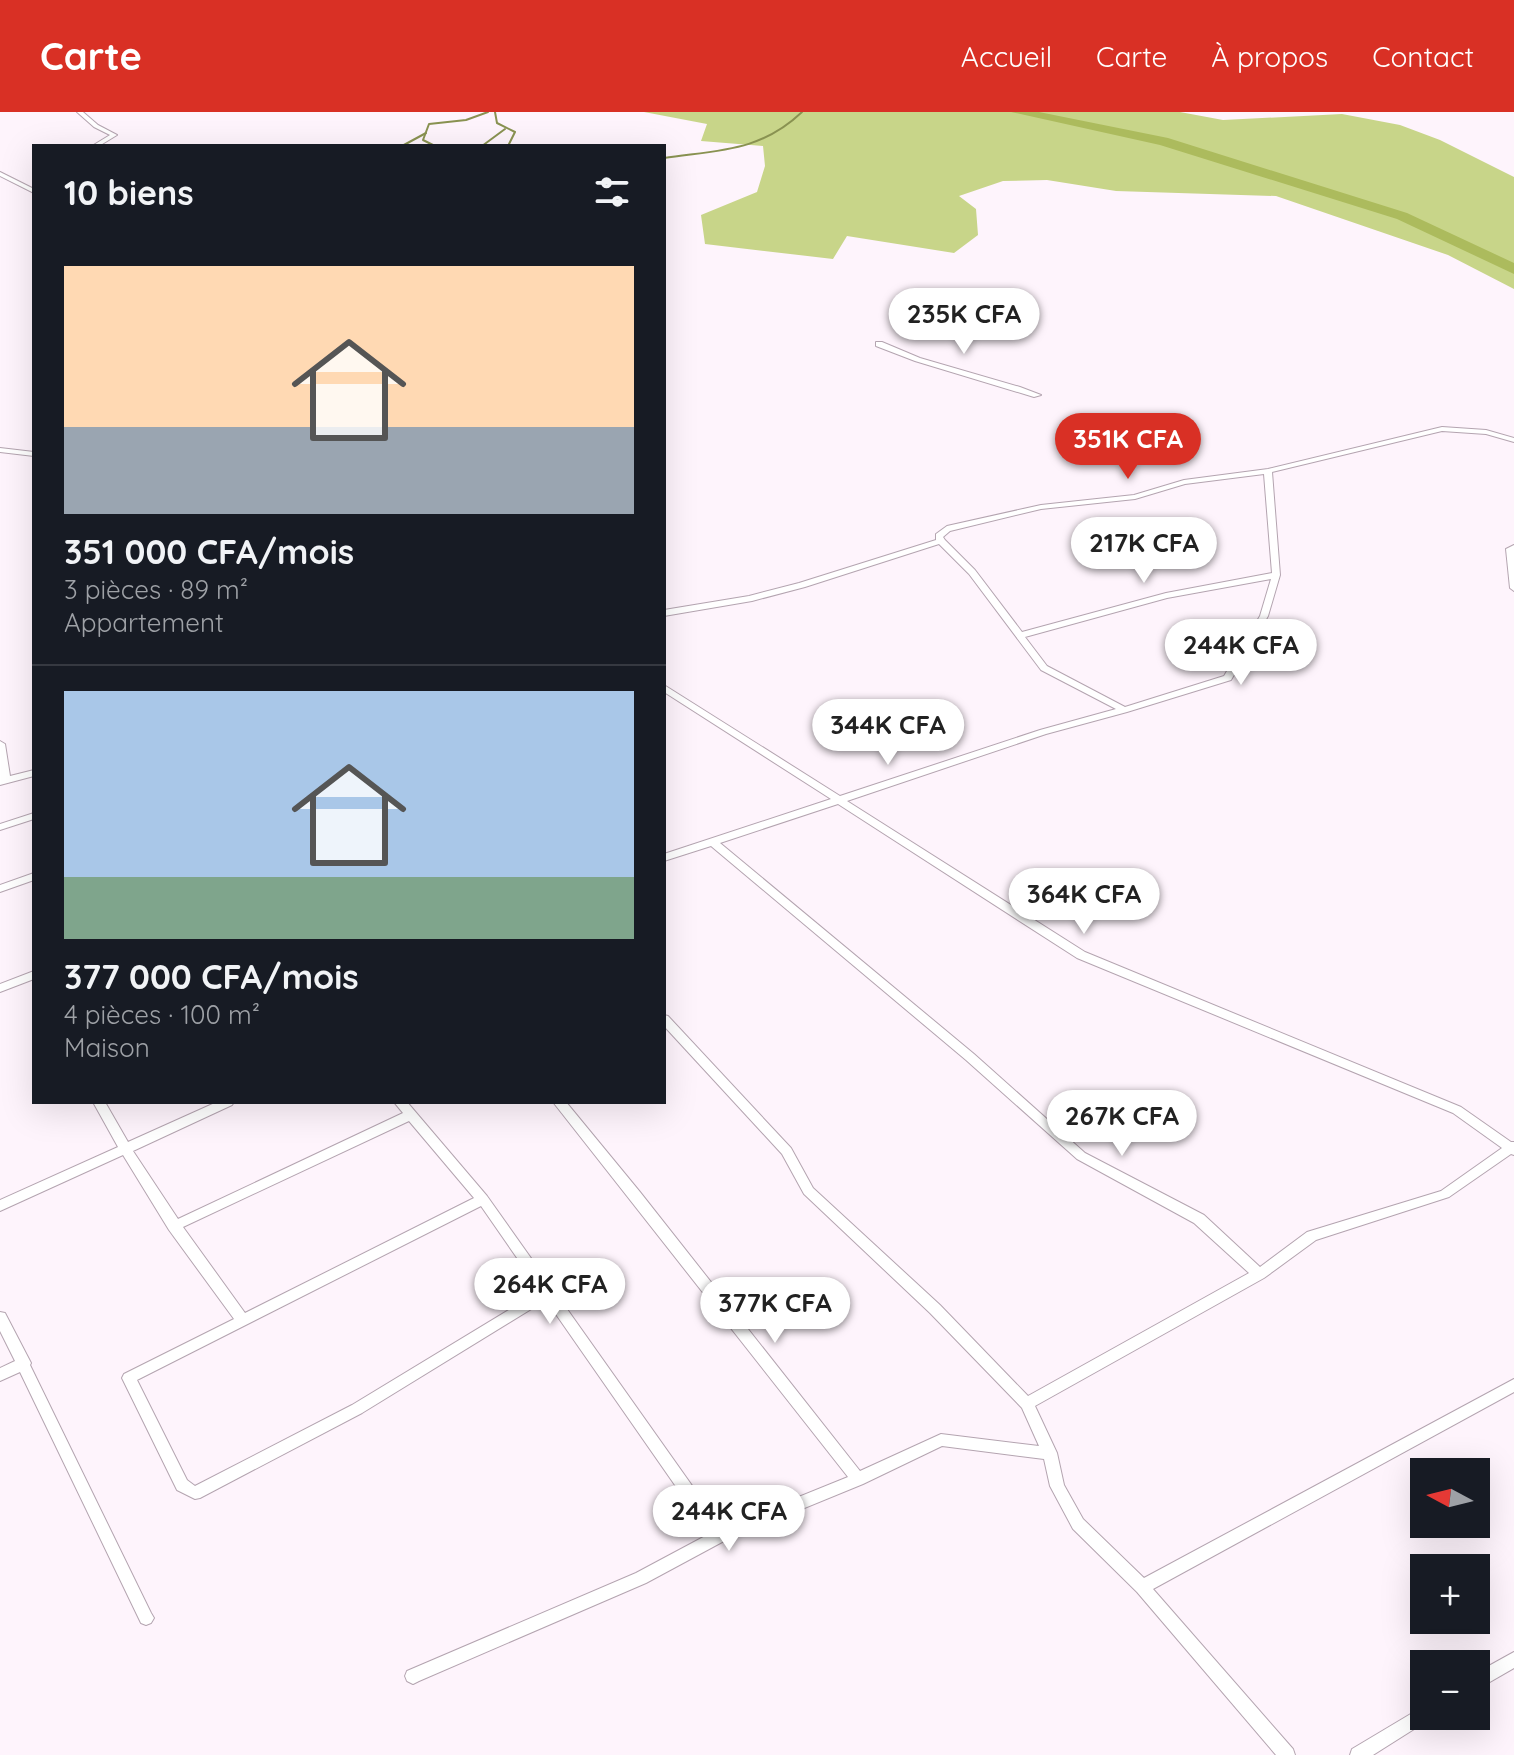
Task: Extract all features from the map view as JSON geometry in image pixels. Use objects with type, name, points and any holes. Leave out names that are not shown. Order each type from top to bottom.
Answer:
[{"type":"street","points":[[80,112],[96,126],[114,135],[98,144]]},
{"type":"street","points":[[0,174],[32,190]]},
{"type":"street","points":[[21,186],[32,180]]},
{"type":"street","points":[[879,344],[909,358],[991,378],[1037,395]]},
{"type":"street","points":[[1124,710],[1044,668],[972,572],[939,536],[947,529],[1041,507],[1135,497],[1184,482],[1268,471],[1442,429],[1486,432],[1514,440]]},
{"type":"street","points":[[0,450],[32,454]]},
{"type":"street","points":[[666,857],[1043,732],[1228,678],[1264,616],[1276,575],[1268,471]]},
{"type":"street","points":[[666,613],[788,589],[941,541]]},
{"type":"street","points":[[1514,548],[1510,549],[1514,588]]},
{"type":"street","points":[[1021,635],[1166,596],[1276,575]]},
{"type":"street","points":[[666,689],[1081,955],[1457,1110],[1513,1148],[1445,1194],[1312,1236],[1259,1274],[1027,1404]]},
{"type":"street","points":[[0,744],[3,781],[32,774]]},
{"type":"street","points":[[0,827],[32,817]]},
{"type":"street","points":[[711,841],[970,1057],[1081,1156],[1199,1219],[1259,1274]]},
{"type":"street","points":[[0,889],[32,877]]},
{"type":"street","points":[[0,988],[32,976]]},
{"type":"street","points":[[666,1021],[787,1151],[808,1191],[935,1309],[1027,1404],[1050,1453],[1057,1486],[1078,1524],[1142,1587],[1287,1755]]},
{"type":"street","points":[[100,1104],[125,1150],[174,1226],[241,1318]]},
{"type":"street","points":[[0,1206],[224,1104]]},
{"type":"street","points":[[402,1104],[483,1199],[719,1536]]},
{"type":"street","points":[[561,1104],[666,1231],[703,1284],[858,1479]]},
{"type":"street","points":[[174,1226],[410,1115]]},
{"type":"street","points":[[483,1199],[241,1318],[129,1378],[182,1485],[195,1493],[357,1409],[549,1292]]},
{"type":"street","points":[[0,1317],[146,1618]]},
{"type":"street","points":[[0,1375],[24,1363]]},
{"type":"street","points":[[1142,1587],[1514,1385]]},
{"type":"street","points":[[413,1676],[641,1578],[719,1536],[858,1479],[941,1440],[1050,1453]]},
{"type":"street","points":[[1490,1674],[1514,1659]]},
{"type":"street","points":[[1358,1755],[1410,1723]]},
{"type":"green space","points":[[644,112],[1180,112],[1223,120],[1342,114],[1400,125],[1440,140],[1514,177],[1514,289],[1448,255],[1276,196],[1116,191],[1047,180],[1003,181],[959,196],[976,209],[978,235],[954,253],[847,236],[833,259],[705,244],[701,215],[757,192],[765,166],[763,146],[701,141],[707,124]]},
{"type":"waterway","points":[[426,133],[429,124],[466,120],[488,112]]},
{"type":"waterway","points":[[495,112],[497,123],[515,132],[509,144]]},
{"type":"waterway","points":[[666,158],[754,142],[770,135],[802,112]]},
{"type":"waterway","points":[[1018,112],[1163,141],[1402,216],[1514,269]]},
{"type":"waterway","points":[[485,144],[505,129]]},
{"type":"waterway","points":[[406,144],[426,133]]},
{"type":"waterway","points":[[426,133],[423,140],[431,144]]}]
